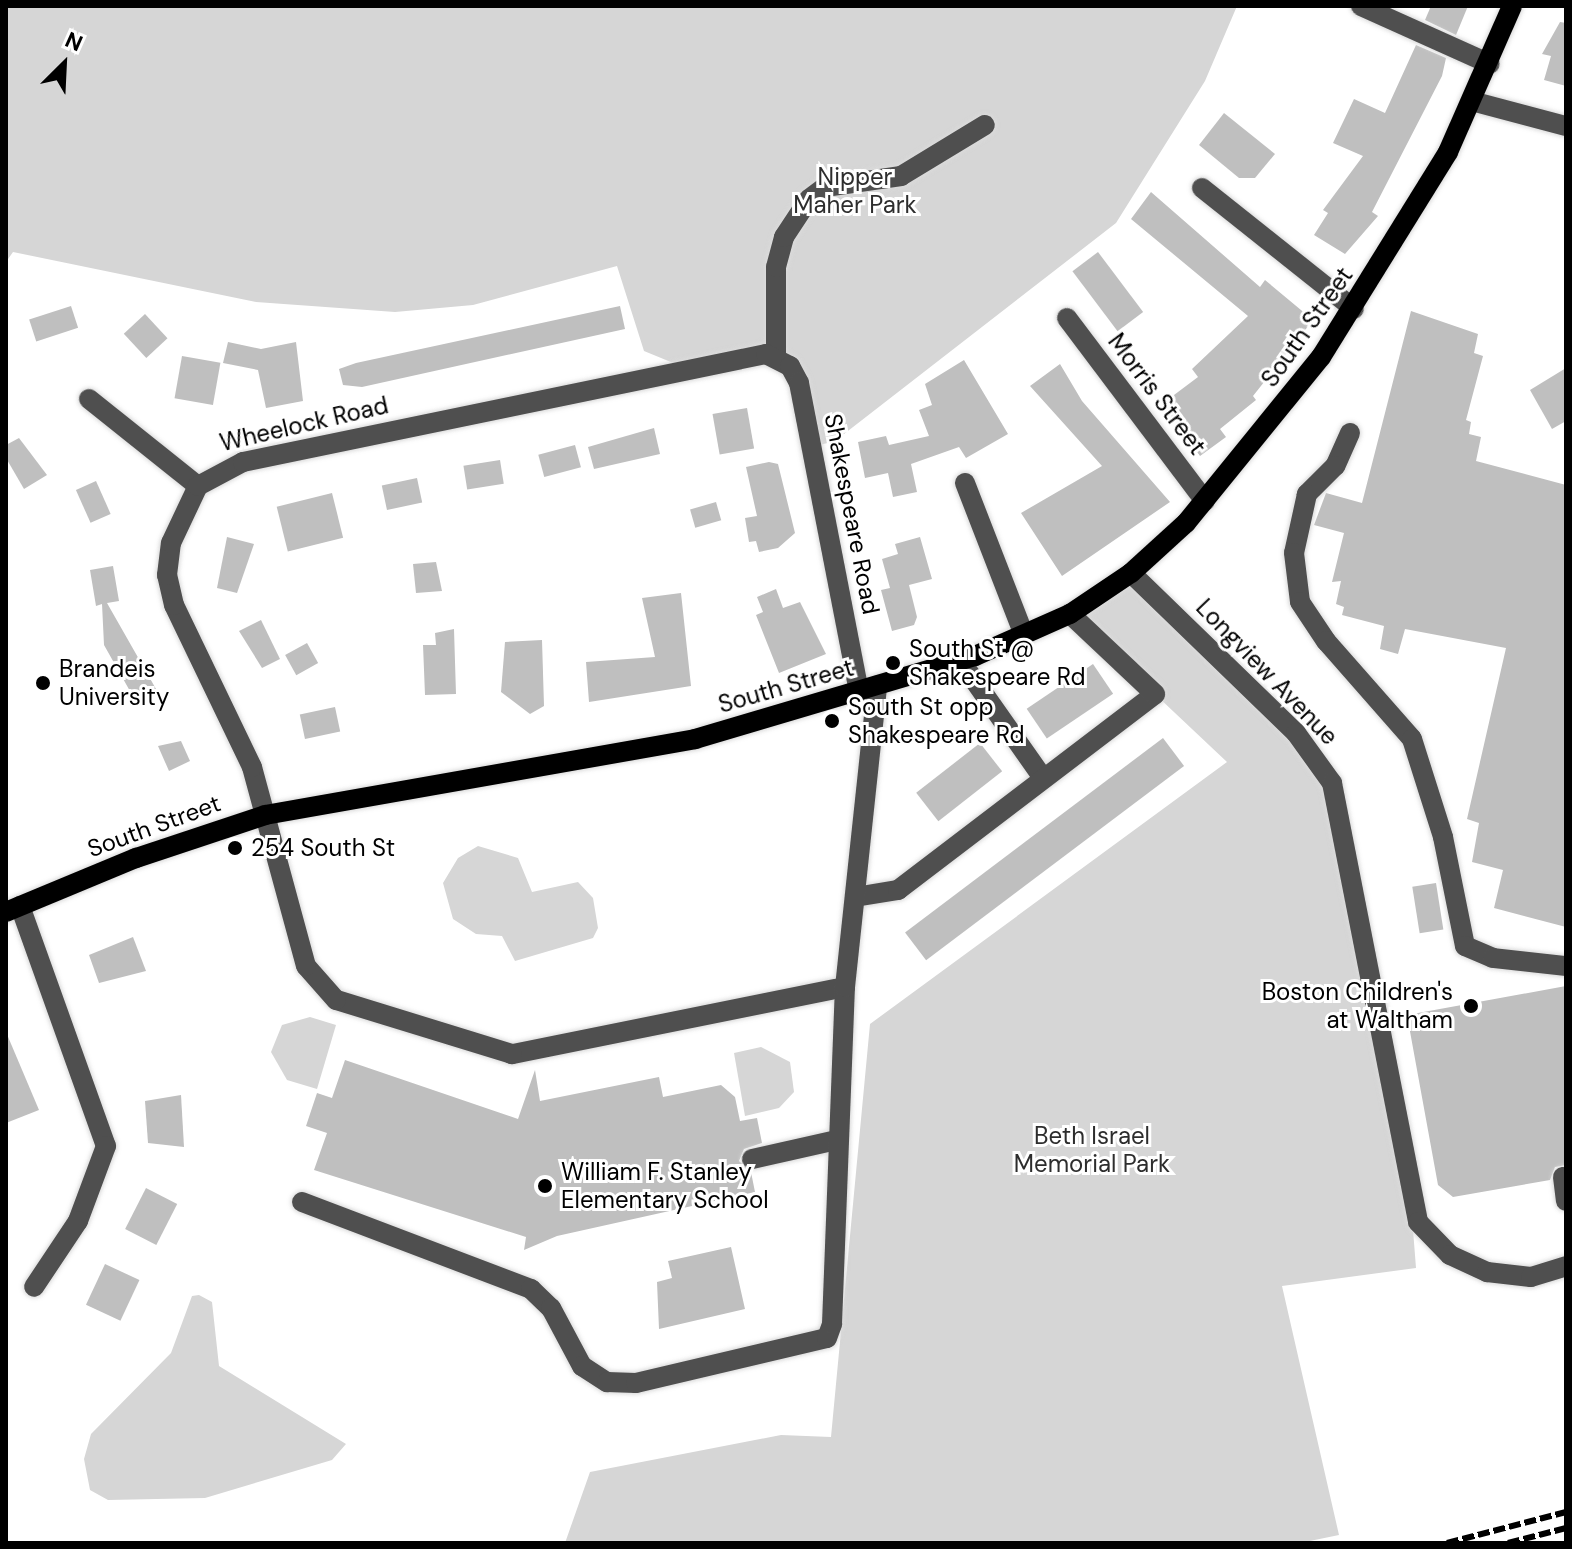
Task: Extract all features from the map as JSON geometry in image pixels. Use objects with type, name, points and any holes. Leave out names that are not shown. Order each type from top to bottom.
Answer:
[{"type":"main road","name":"South Street","points":[[13,909],[136,858],[265,815],[695,739],[960,660],[1070,614],[1131,573],[1205,501],[1354,309],[1475,102],[1512,6]]},
{"type":"street","points":[[1361,6],[1490,64]]},
{"type":"street","points":[[1475,102],[1566,126]]},
{"type":"street","points":[[776,357],[776,267],[784,237],[809,199],[825,187],[901,176],[985,125]]},
{"type":"street","points":[[1202,188],[1354,309]]},
{"type":"street","name":"Morris Street","points":[[1067,318],[1205,501]]},
{"type":"street","name":"Wheelock Road","points":[[198,486],[217,471],[258,459],[749,353],[776,357]]},
{"type":"street","name":"Shakespeare Road","points":[[302,1202],[523,1285],[551,1308],[592,1376],[636,1383],[827,1338],[832,1324],[845,987],[855,897],[868,689],[799,383],[776,357]]},
{"type":"street","points":[[89,399],[198,486],[171,543],[170,590],[247,756],[315,983],[344,1004],[489,1051],[522,1052],[845,987]]},
{"type":"street","points":[[1350,433],[1335,466],[1307,494],[1294,553],[1300,602],[1412,739],[1443,837],[1465,946],[1493,958],[1566,966]]},
{"type":"street","points":[[965,483],[1024,635]]},
{"type":"street","name":"Longview Avenue","points":[[1131,573],[1296,733],[1332,783],[1418,1222],[1450,1255],[1487,1272],[1531,1277],[1566,1266]]},
{"type":"street","points":[[855,897],[898,890],[1155,694],[1070,614]]},
{"type":"street","points":[[960,660],[1043,778]]},
{"type":"street","points":[[13,909],[106,1146],[78,1221],[34,1287]]},
{"type":"street","points":[[752,1159],[837,1140]]},
{"type":"street","points":[[1563,1177],[1566,1201]]},
{"type":"green space","name":"Nipper Maher Park","points":[[6,6],[1237,6],[1205,81],[1116,223],[835,441],[812,447],[784,361],[683,367],[644,351],[617,266],[473,305],[395,312],[256,302],[13,252],[6,262]]},
{"type":"green space","name":"Beth Israel Memorial Park","points":[[1131,573],[1321,763],[1411,1204],[1416,1268],[1282,1286],[1339,1535],[1300,1543],[565,1543],[590,1472],[781,1435],[831,1437],[870,1024],[1227,762],[1070,614]]},
{"type":"green space","points":[[478,846],[518,858],[532,892],[578,882],[593,898],[598,928],[593,938],[515,961],[502,936],[476,934],[453,919],[443,883],[458,858]]},
{"type":"green space","points":[[310,1017],[336,1025],[317,1089],[287,1080],[271,1052],[282,1025]]},
{"type":"green space","points":[[761,1047],[790,1062],[794,1092],[779,1108],[745,1116],[734,1053]]},
{"type":"green space","points":[[199,1295],[212,1302],[219,1366],[346,1444],[332,1460],[205,1498],[108,1500],[90,1490],[84,1459],[91,1434],[171,1353],[192,1296]]},
{"type":"building","points":[[1431,6],[1468,6],[1456,35],[1425,20]]},
{"type":"building","points":[[1560,22],[1566,23],[1566,86],[1544,80],[1551,56],[1542,54]]},
{"type":"building","points":[[1416,45],[1446,58],[1442,76],[1372,212],[1378,216],[1345,254],[1314,235],[1328,213],[1323,210],[1363,156],[1333,143],[1354,99],[1385,113]]},
{"type":"building","points":[[1224,113],[1275,154],[1255,178],[1239,178],[1199,145]]},
{"type":"building","points":[[1151,192],[1260,287],[1265,280],[1313,320],[1253,396],[1256,400],[1220,429],[1226,437],[1200,456],[1162,404],[1198,377],[1192,369],[1248,316],[1131,219]]},
{"type":"building","points":[[1098,252],[1143,312],[1118,331],[1072,271]]},
{"type":"building","points":[[71,306],[78,328],[36,341],[29,320]]},
{"type":"building","points":[[620,306],[625,329],[362,387],[343,385],[339,369],[356,363]]},
{"type":"building","points":[[1411,311],[1478,334],[1474,353],[1483,356],[1466,420],[1471,422],[1469,434],[1481,437],[1476,461],[1566,485],[1566,927],[1494,908],[1503,870],[1472,862],[1479,823],[1467,819],[1506,648],[1405,629],[1398,654],[1380,649],[1384,626],[1342,615],[1344,607],[1336,604],[1341,581],[1332,582],[1344,533],[1314,525],[1326,493],[1362,503]]},
{"type":"building","points":[[145,314],[168,338],[146,358],[124,334]]},
{"type":"building","points":[[228,342],[261,349],[296,342],[303,401],[266,408],[258,370],[223,363]]},
{"type":"building","points":[[182,356],[220,363],[213,405],[175,398]]},
{"type":"building","points":[[964,360],[1008,434],[966,458],[959,447],[911,464],[917,492],[893,497],[888,473],[865,478],[858,442],[886,436],[889,445],[929,436],[919,410],[932,405],[925,384]]},
{"type":"building","points":[[1060,364],[1082,401],[1170,502],[1062,576],[1021,513],[1102,466],[1030,386]]},
{"type":"building","points":[[1566,368],[1566,421],[1552,429],[1530,390]]},
{"type":"building","points":[[747,408],[754,448],[720,454],[713,414]]},
{"type":"building","points":[[654,428],[660,454],[594,469],[588,447]]},
{"type":"building","points":[[19,438],[47,475],[24,489],[6,458],[6,445]]},
{"type":"building","points":[[575,445],[581,467],[544,477],[538,455]]},
{"type":"building","points":[[500,460],[504,484],[467,489],[463,466]]},
{"type":"building","points":[[769,462],[778,464],[795,533],[778,548],[759,552],[756,541],[749,542],[745,518],[757,516],[746,467]]},
{"type":"building","points":[[417,478],[422,502],[387,510],[382,485]]},
{"type":"building","points":[[96,481],[111,514],[91,523],[76,490]]},
{"type":"building","points":[[332,493],[343,538],[288,551],[277,507]]},
{"type":"building","points":[[716,502],[721,520],[695,528],[690,509]]},
{"type":"building","points":[[227,537],[254,544],[237,593],[217,588]]},
{"type":"building","points":[[920,537],[932,579],[909,585],[917,617],[914,625],[892,631],[881,590],[890,588],[882,559],[898,554],[895,544]]},
{"type":"building","points":[[436,562],[442,591],[416,593],[413,564]]},
{"type":"building","points":[[113,566],[119,601],[107,603],[156,689],[135,700],[104,645],[102,604],[96,606],[90,570]]},
{"type":"building","points":[[776,589],[783,608],[800,602],[826,654],[779,673],[756,615],[763,612],[757,597]]},
{"type":"building","points":[[681,593],[691,686],[589,702],[586,662],[655,657],[642,598]]},
{"type":"building","points":[[261,620],[280,659],[262,668],[239,631]]},
{"type":"building","points":[[454,629],[456,694],[425,695],[423,645],[436,645],[435,633]]},
{"type":"building","points":[[542,640],[544,706],[530,714],[501,692],[505,642]]},
{"type":"building","points":[[307,643],[318,663],[296,675],[285,655]]},
{"type":"building","points":[[1093,664],[1113,694],[1047,739],[1027,709]]},
{"type":"building","points":[[335,707],[340,731],[305,739],[300,714]]},
{"type":"building","points":[[1163,738],[1184,766],[926,960],[905,932]]},
{"type":"building","points":[[181,741],[190,761],[169,771],[158,746]]},
{"type":"building","points":[[980,743],[1002,771],[938,821],[916,793]]},
{"type":"building","points":[[1436,883],[1443,929],[1420,933],[1412,887]]},
{"type":"building","points":[[133,937],[146,971],[99,983],[89,955]]},
{"type":"building","points":[[1566,986],[1566,1165],[1555,1167],[1550,1180],[1453,1197],[1438,1185],[1407,1015]]},
{"type":"building","points":[[6,1032],[39,1110],[6,1123]]},
{"type":"building","points":[[345,1060],[518,1119],[535,1070],[540,1101],[659,1077],[663,1097],[721,1085],[735,1097],[740,1121],[757,1118],[762,1143],[744,1149],[739,1161],[751,1172],[755,1192],[557,1236],[524,1250],[526,1237],[314,1170],[327,1133],[306,1126],[317,1093],[332,1098]]},
{"type":"building","points":[[181,1095],[184,1147],[148,1143],[145,1101]]},
{"type":"building","points":[[146,1188],[177,1204],[156,1245],[125,1229]]},
{"type":"building","points":[[731,1247],[745,1309],[659,1329],[657,1282],[672,1278],[668,1261]]},
{"type":"building","points":[[105,1264],[139,1280],[120,1321],[86,1305]]},
{"type":"railway","points":[[1447,1543],[1566,1512]]},
{"type":"railway","points":[[1508,1543],[1566,1528]]},
{"type":"place","name":"South St @ Shakespeare Rd","points":[[893,663]]},
{"type":"place","name":"Brandeis University","points":[[43,683]]},
{"type":"place","name":"South St opp Shakespeare Rd","points":[[832,721]]},
{"type":"place","name":"254 South St","points":[[235,848]]},
{"type":"place","name":"Boston Children's at Waltham","points":[[1471,1006]]},
{"type":"place","name":"William F. Stanley Elementary School","points":[[545,1186]]}]
